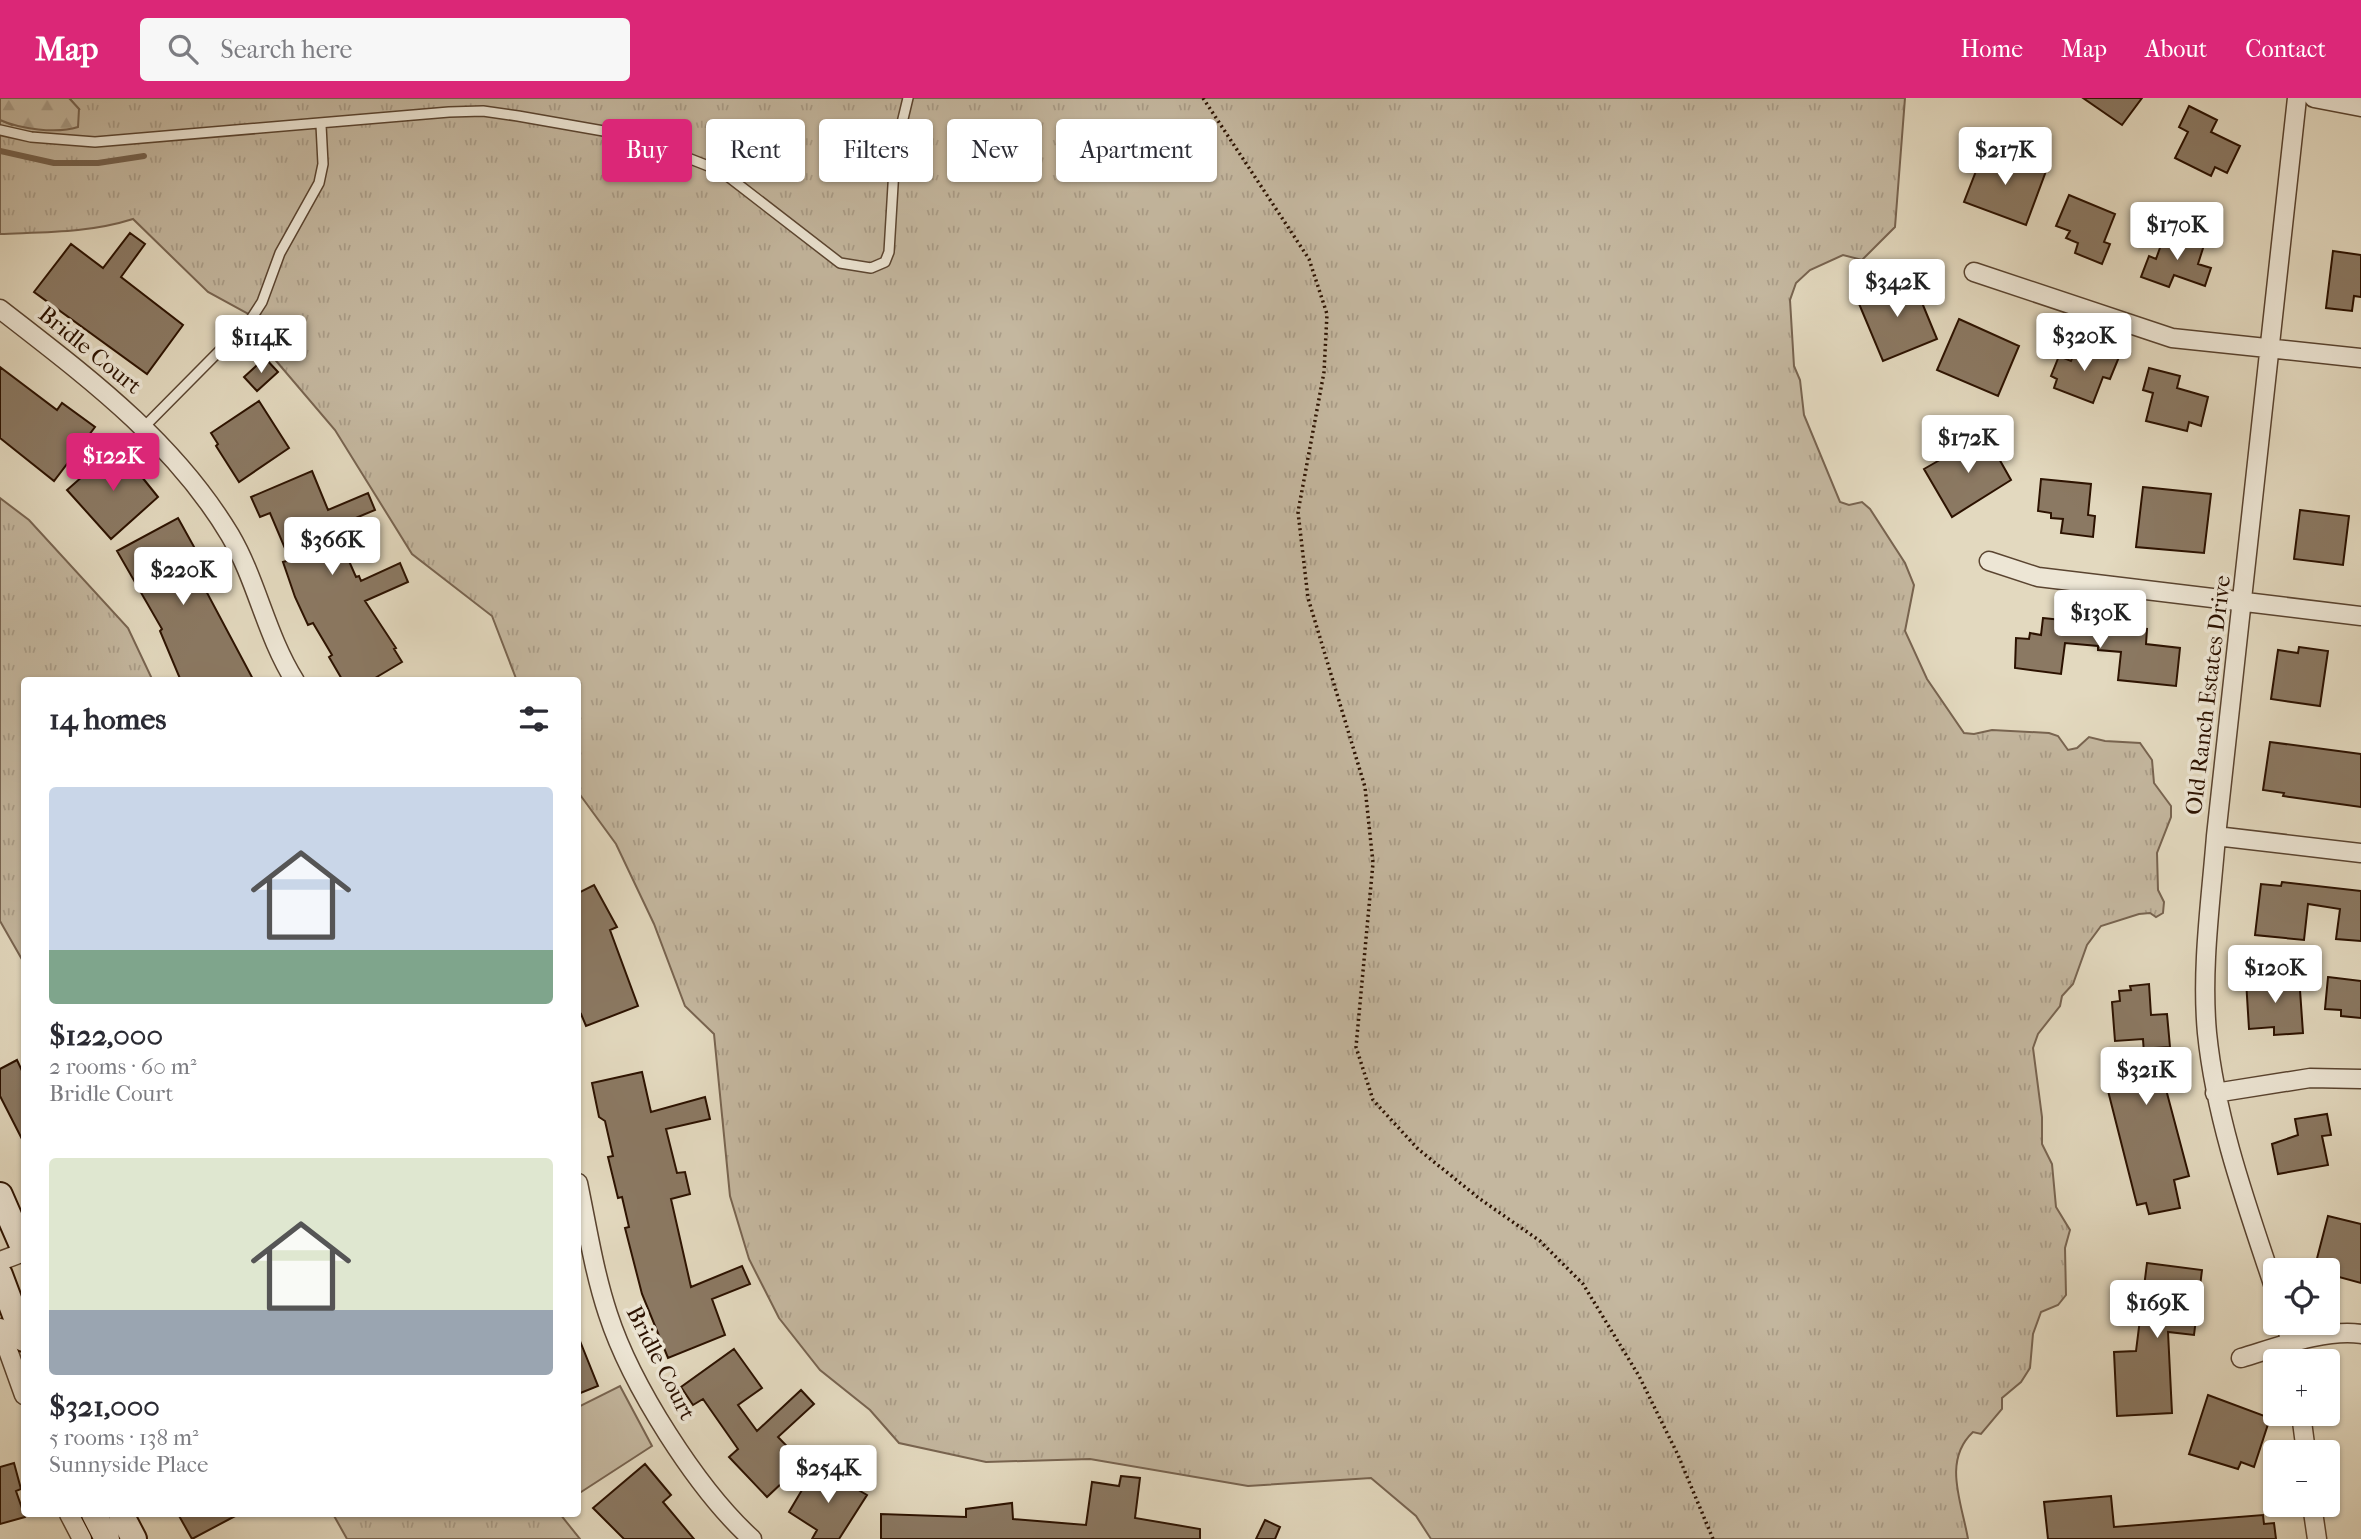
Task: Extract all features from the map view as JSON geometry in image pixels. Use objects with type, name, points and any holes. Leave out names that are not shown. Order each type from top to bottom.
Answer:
[{"type":"main road","points":[[0,1195],[21,1244]]},
{"type":"main road","points":[[0,1275],[21,1331]]},
{"type":"main road","points":[[96,1517],[107,1539]]},
{"type":"main road","points":[[123,1517],[134,1539]]},
{"type":"street","name":"Old Ranch Estates Drive","points":[[2265,1258],[2215,1093],[2207,1030],[2207,951],[2216,835],[2244,603],[2268,351],[2297,98]]},
{"type":"street","points":[[2314,98],[2361,107]]},
{"type":"street","points":[[1974,272],[2172,338],[2268,351],[2361,358]]},
{"type":"street","name":"Bridle Court","points":[[0,309],[109,395],[144,426],[177,461],[231,537],[272,636],[293,677]]},
{"type":"street","points":[[1989,561],[2038,577],[2361,616]]},
{"type":"street","points":[[2216,835],[2361,853]]},
{"type":"street","points":[[2215,1093],[2310,1078],[2361,1079]]},
{"type":"street","name":"Bridle Court","points":[[581,1196],[608,1314],[626,1358],[686,1460],[752,1539]]},
{"type":"street","points":[[0,1261],[21,1252]]},
{"type":"street","points":[[0,1328],[21,1387]]},
{"type":"street","points":[[2241,1358],[2292,1343],[2349,1332],[2361,1334]]},
{"type":"street","points":[[2290,1335],[2293,1349]]},
{"type":"street","points":[[71,1517],[82,1539]]},
{"type":"street","points":[[2314,1517],[2317,1539]]},
{"type":"lane","points":[[0,130],[31,137],[95,142],[483,111],[632,136],[722,171],[840,263],[871,268],[885,262],[889,253],[895,152],[908,98]]},
{"type":"lane","points":[[144,426],[251,319],[262,302],[281,253],[319,183],[323,164],[321,125]]},
{"type":"path","points":[[1203,98],[1310,259],[1327,314],[1324,372],[1298,512],[1308,598],[1341,698],[1365,787],[1373,863],[1356,1047],[1373,1100],[1418,1149],[1480,1199],[1540,1241],[1583,1284],[1639,1376],[1678,1455],[1713,1539]]},
{"type":"green space","points":[[0,98],[69,98],[79,109],[78,127],[49,130],[8,123],[0,120]]},
{"type":"green space","points":[[69,98],[1905,98],[1895,227],[1862,260],[1843,255],[1810,270],[1796,283],[1790,300],[1794,366],[1800,380],[1804,415],[1840,502],[1849,505],[1862,502],[1870,509],[1905,563],[1914,585],[1905,631],[1927,679],[1964,733],[1992,730],[2049,733],[2058,736],[2068,750],[2077,748],[2089,737],[2105,741],[2140,743],[2152,760],[2154,783],[2171,806],[2171,817],[2157,853],[2158,890],[2164,902],[2163,913],[2156,917],[2150,913],[2139,914],[2101,926],[2087,945],[2073,984],[2062,996],[2060,1006],[2038,1034],[2033,1048],[2042,1117],[2042,1144],[2052,1164],[2056,1207],[2070,1230],[2065,1248],[2066,1295],[2058,1305],[2041,1312],[2033,1334],[2030,1368],[2021,1382],[2002,1398],[2002,1409],[1981,1434],[1973,1432],[1958,1456],[1957,1483],[1968,1539],[1431,1539],[1416,1516],[1371,1478],[1248,1486],[1090,1459],[986,1462],[899,1443],[870,1410],[820,1370],[779,1318],[749,1259],[730,1196],[714,1034],[685,1006],[654,924],[616,844],[581,796],[581,677],[515,677],[492,616],[412,554],[335,430],[266,349],[279,337],[263,322],[208,292],[133,219],[84,229],[0,234],[0,120],[12,125],[79,109]]},
{"type":"green space","points":[[0,498],[29,520],[128,628],[151,677],[21,677],[21,958],[0,921]]},
{"type":"green space","points":[[620,1386],[652,1446],[581,1492],[581,1406]]},
{"type":"green space","points":[[335,1517],[562,1517],[580,1539],[347,1539]]},
{"type":"building","points":[[2083,98],[2142,98],[2122,125]]},
{"type":"building","points":[[2189,106],[2217,120],[2211,132],[2240,146],[2227,173],[2215,167],[2211,176],[2175,158],[2188,132],[2179,127]]},
{"type":"building","points":[[1985,148],[2046,171],[2026,225],[1964,202]]},
{"type":"building","points":[[2069,195],[2115,214],[2104,242],[2110,244],[2102,264],[2075,253],[2078,243],[2066,238],[2070,231],[2056,226]]},
{"type":"building","points":[[2166,231],[2204,245],[2198,264],[2211,268],[2205,286],[2174,275],[2169,287],[2141,277],[2149,256],[2156,259]]},
{"type":"building","points":[[130,233],[145,244],[121,277],[183,325],[147,374],[34,292],[71,244],[103,268]]},
{"type":"building","points":[[2333,251],[2361,255],[2361,297],[2354,296],[2352,311],[2326,308]]},
{"type":"building","points":[[1911,276],[1937,339],[1883,361],[1857,299]]},
{"type":"building","points":[[1959,319],[2019,346],[1998,396],[1937,370]]},
{"type":"building","points":[[2090,346],[2119,357],[2110,379],[2103,377],[2093,403],[2054,388],[2057,379],[2051,376],[2059,356],[2071,361],[2073,356],[2084,360]]},
{"type":"building","points":[[265,358],[278,372],[257,391],[244,377]]},
{"type":"building","points":[[0,367],[57,410],[62,403],[95,427],[54,481],[0,438]]},
{"type":"building","points":[[2149,368],[2180,376],[2177,388],[2208,397],[2201,426],[2189,422],[2187,431],[2146,421],[2153,393],[2143,390]]},
{"type":"building","points":[[259,401],[289,448],[239,482],[216,446],[218,444],[211,433]]},
{"type":"building","points":[[1985,434],[2011,480],[1952,517],[1924,469]]},
{"type":"building","points":[[117,446],[158,497],[111,539],[67,490]]},
{"type":"building","points":[[312,471],[328,510],[368,493],[375,510],[334,527],[356,577],[359,576],[361,581],[400,563],[408,582],[365,601],[396,648],[394,649],[402,662],[377,677],[341,677],[329,657],[332,655],[313,623],[308,625],[295,597],[283,562],[290,560],[270,513],[260,517],[251,497]]},
{"type":"building","points":[[2041,479],[2091,484],[2088,515],[2095,516],[2093,537],[2061,533],[2063,519],[2051,518],[2051,513],[2038,511]]},
{"type":"building","points":[[2143,487],[2211,494],[2204,553],[2136,547]]},
{"type":"building","points":[[2300,510],[2349,516],[2343,565],[2294,559]]},
{"type":"building","points":[[178,518],[198,554],[189,559],[252,677],[179,677],[160,631],[162,629],[117,551]]},
{"type":"building","points":[[2043,618],[2147,629],[2146,644],[2180,648],[2176,686],[2118,680],[2121,652],[2098,650],[2098,646],[2065,643],[2061,674],[2015,668],[2016,638],[2029,639],[2030,633],[2041,635]]},
{"type":"building","points":[[2299,647],[2328,651],[2320,706],[2271,699],[2278,650],[2298,653]]},
{"type":"building","points":[[2270,742],[2361,754],[2361,807],[2283,796],[2284,793],[2263,790]]},
{"type":"building","points":[[2282,882],[2361,891],[2361,941],[2336,939],[2340,909],[2308,904],[2304,940],[2255,935],[2261,884],[2281,886]]},
{"type":"building","points":[[594,885],[617,927],[610,930],[638,1006],[586,1026],[581,1014],[581,892]]},
{"type":"building","points":[[2299,976],[2303,1033],[2274,1035],[2274,1027],[2249,1029],[2246,980]]},
{"type":"building","points":[[2328,977],[2361,981],[2361,1018],[2341,1016],[2341,1010],[2325,1009]]},
{"type":"building","points":[[2149,984],[2151,1015],[2167,1014],[2170,1047],[2155,1048],[2189,1176],[2174,1180],[2180,1208],[2149,1214],[2146,1203],[2137,1205],[2105,1079],[2145,1069],[2143,1039],[2115,1041],[2112,1002],[2120,1001],[2119,991],[2131,990],[2130,986]]},
{"type":"building","points":[[17,1060],[21,1069],[21,1137],[0,1096],[0,1069]]},
{"type":"building","points":[[642,1072],[651,1112],[705,1097],[710,1119],[666,1129],[677,1173],[685,1172],[690,1194],[671,1199],[691,1287],[742,1266],[750,1284],[712,1299],[725,1335],[668,1358],[642,1294],[625,1228],[629,1227],[622,1197],[618,1198],[608,1157],[613,1156],[605,1121],[599,1117],[592,1083]]},
{"type":"building","points":[[2327,1114],[2331,1135],[2322,1136],[2328,1165],[2278,1174],[2272,1144],[2298,1135],[2295,1119]]},
{"type":"building","points":[[2328,1216],[2361,1224],[2361,1283],[2340,1277],[2340,1258],[2317,1258]]},
{"type":"building","points":[[2147,1263],[2202,1270],[2194,1335],[2168,1332],[2172,1413],[2117,1416],[2114,1352],[2136,1351]]},
{"type":"building","points":[[581,1344],[598,1386],[581,1393]]},
{"type":"building","points":[[734,1349],[762,1388],[738,1405],[757,1431],[801,1390],[814,1404],[778,1437],[803,1463],[767,1497],[729,1457],[738,1449],[703,1399],[693,1405],[681,1387]]},
{"type":"building","points":[[2208,1395],[2263,1415],[2263,1426],[2267,1426],[2254,1467],[2241,1462],[2238,1469],[2189,1454]]},
{"type":"building","points":[[14,1463],[21,1489],[16,1491],[21,1505],[21,1517],[25,1517],[0,1524],[0,1467]]},
{"type":"building","points":[[645,1464],[671,1495],[663,1502],[694,1539],[624,1539],[593,1508]]},
{"type":"building","points":[[824,1470],[867,1495],[839,1539],[812,1539],[817,1530],[789,1512],[812,1473],[819,1480]]},
{"type":"building","points":[[1121,1476],[1140,1478],[1135,1518],[1200,1529],[1200,1539],[881,1539],[881,1514],[966,1517],[966,1509],[1012,1503],[1013,1519],[1086,1525],[1092,1482],[1119,1486]]},
{"type":"building","points":[[2111,1496],[2114,1527],[2263,1515],[2264,1524],[2274,1523],[2276,1539],[2048,1539],[2044,1502]]},
{"type":"building","points":[[180,1517],[233,1517],[192,1539]]},
{"type":"building","points":[[1265,1520],[1280,1527],[1275,1539],[1256,1539]]},
{"type":"waterway","points":[[0,151],[54,163],[98,163],[144,156]]}]
